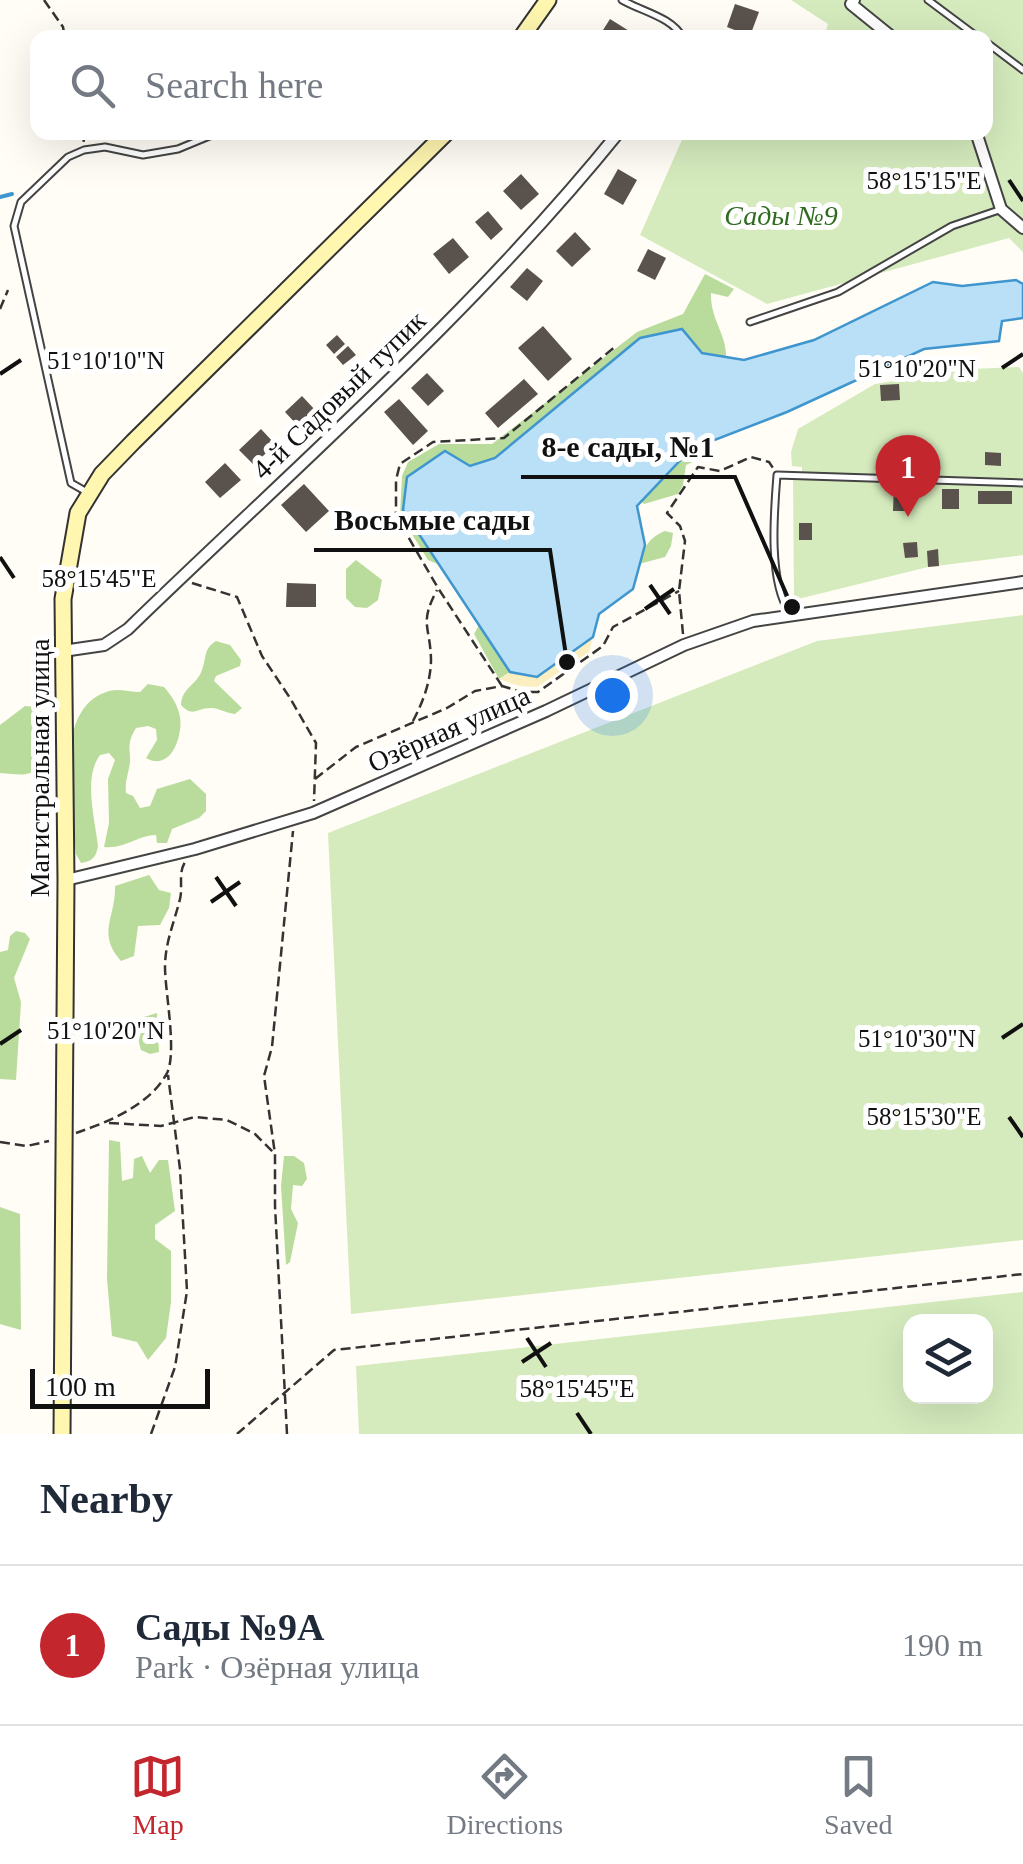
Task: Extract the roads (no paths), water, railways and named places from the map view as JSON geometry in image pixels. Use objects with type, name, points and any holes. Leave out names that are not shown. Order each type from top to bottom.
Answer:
[{"type":"street","points":[[527,30],[548,0]]},
{"type":"street","points":[[854,0],[851,4],[883,30]]},
{"type":"street","name":"Магистральная улица","points":[[62,1434],[66,880],[63,599],[78,513],[89,493],[132,442],[436,140]]},
{"type":"street","name":"4-й Садовый тупик","points":[[63,652],[104,645],[128,629],[456,314],[566,198],[613,140]]},
{"type":"street","points":[[979,140],[1002,209],[1023,228]]},
{"type":"street","name":"Озёрная улица","points":[[66,880],[195,849],[313,813],[684,646],[753,620],[1023,582]]},
{"type":"lane","points":[[622,0],[649,16],[668,20],[676,30]]},
{"type":"lane","points":[[928,0],[968,30]]},
{"type":"lane","points":[[993,47],[1023,70]]},
{"type":"lane","points":[[89,493],[72,483],[24,285],[14,226],[21,202],[68,157],[84,150],[106,147],[143,155],[178,149],[199,140]]},
{"type":"lane","points":[[750,322],[838,292],[952,226],[1002,209]]},
{"type":"lane","points":[[790,615],[782,604],[777,582],[777,476],[1023,483]]},
{"type":"water","points":[[1016,280],[1023,284],[1023,318],[1002,321],[999,341],[924,349],[787,412],[691,449],[637,506],[645,545],[633,589],[599,614],[593,637],[537,677],[510,672],[403,510],[407,477],[445,451],[470,466],[495,458],[640,338],[682,329],[702,353],[744,360],[814,340],[933,282],[962,286]]},
{"type":"waterway","points":[[0,197],[12,194]]},
{"type":"place","name":"Сады №9А","points":[[908,517]]},
{"type":"place","name":"8-е сады, №1","points":[[792,607]]},
{"type":"place","name":"Восьмые сады","points":[[567,662]]},
{"type":"park label","name":"Сады №9","points":[[781,215]]}]
